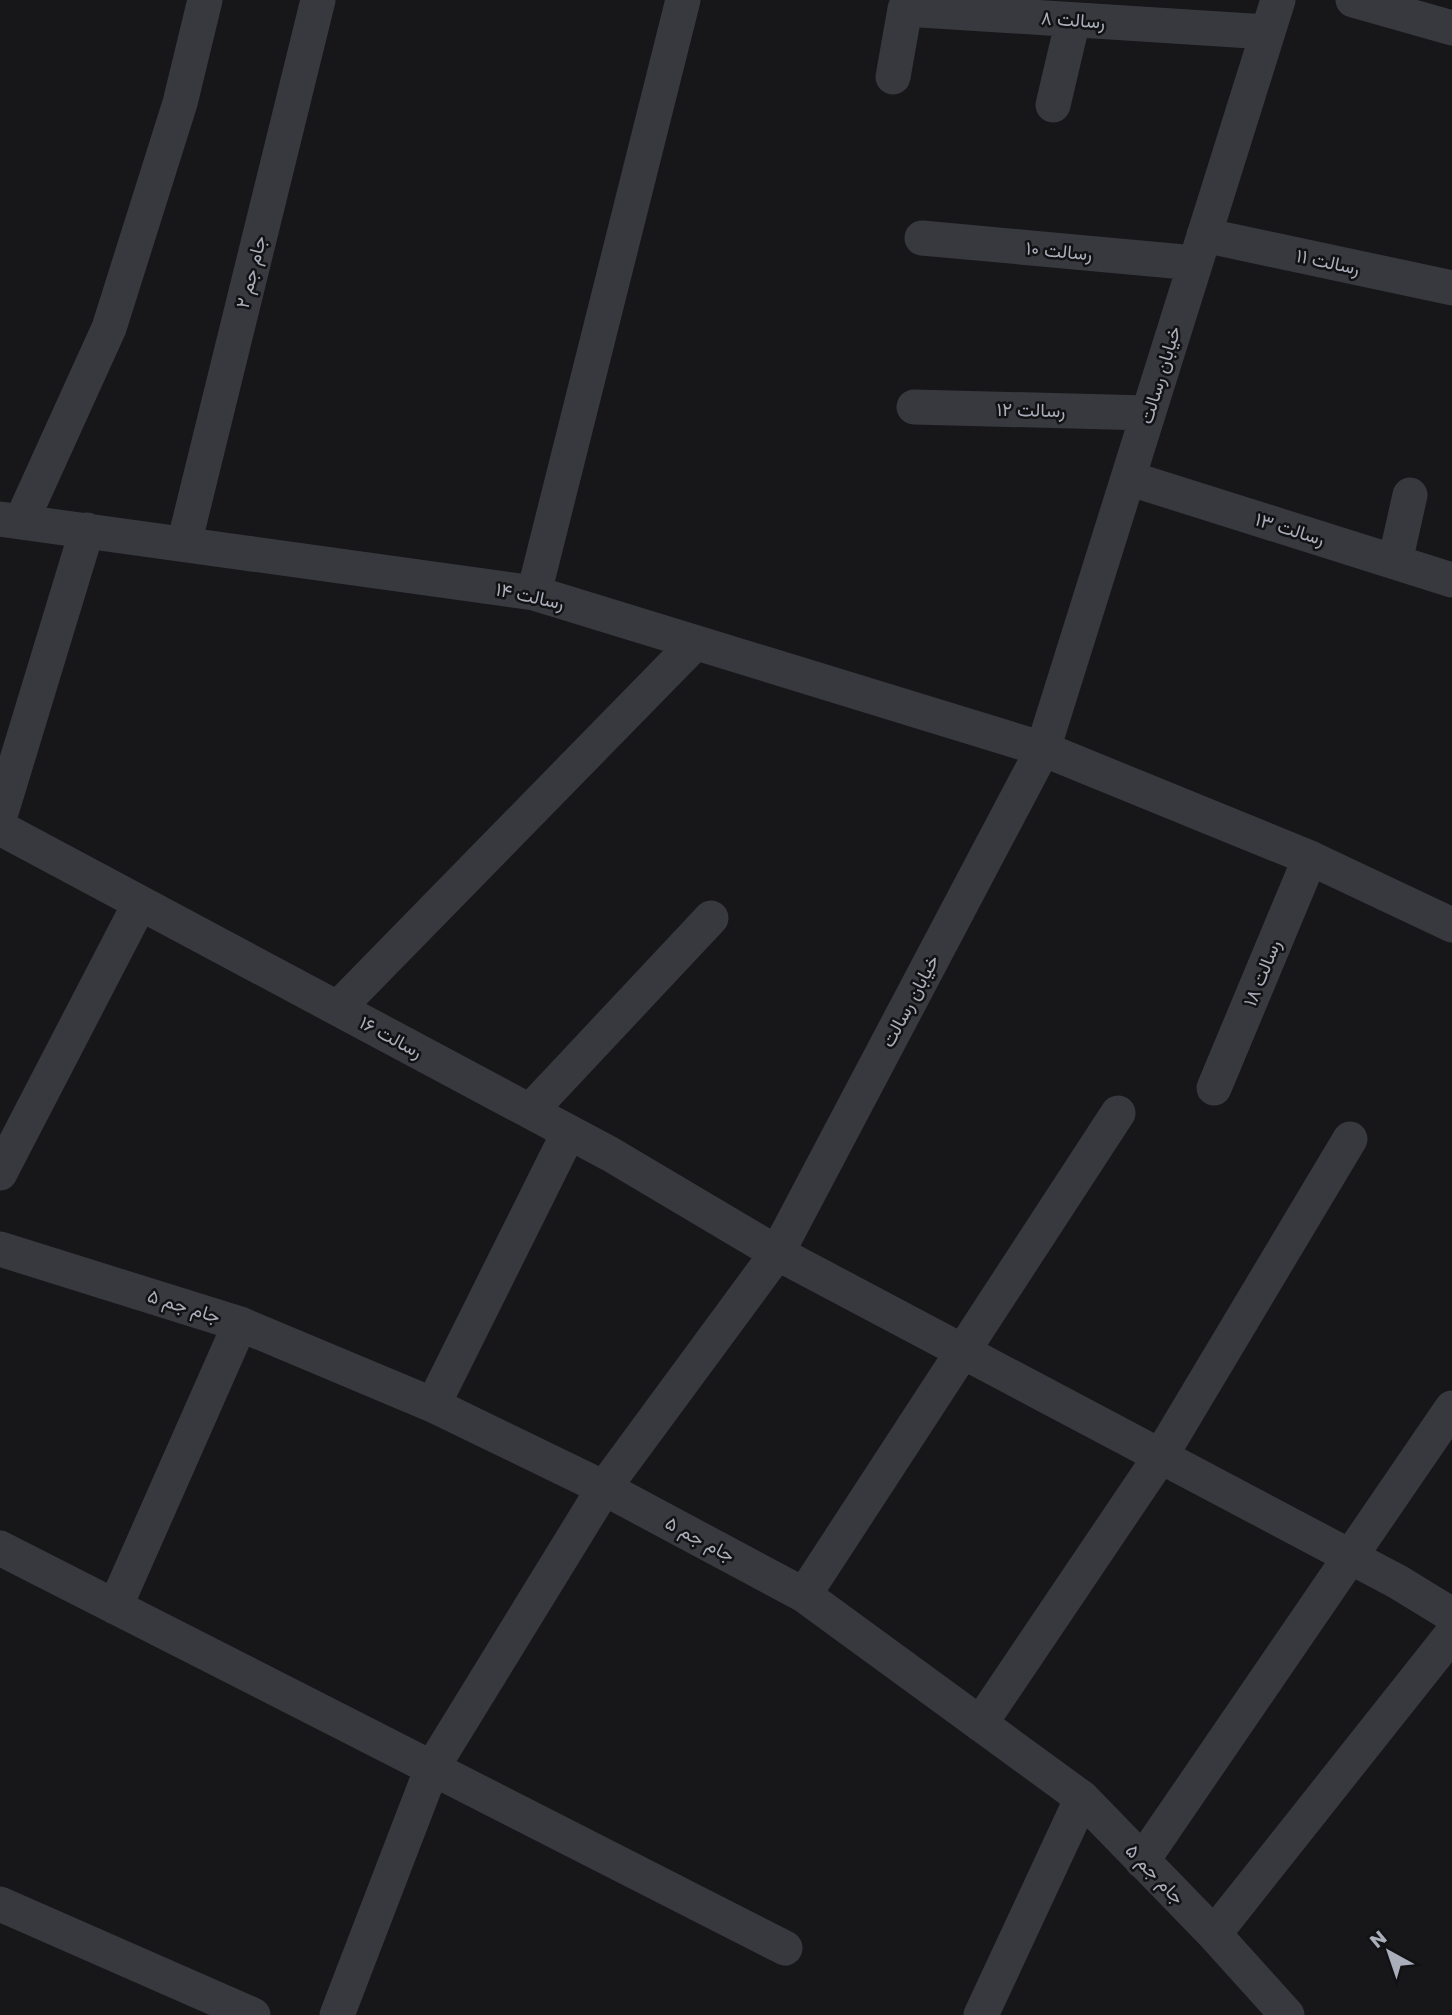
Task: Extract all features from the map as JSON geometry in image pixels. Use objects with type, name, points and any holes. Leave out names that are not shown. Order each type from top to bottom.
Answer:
[{"type":"street","points":[[10,520],[109,328],[180,103],[205,0]]},
{"type":"street","name":"جام جم ۲","points":[[184,544],[318,0]]},
{"type":"street","points":[[534,593],[683,0]]},
{"type":"street","name":"خیابان رسالت","points":[[337,2015],[432,1768],[604,1488],[777,1253],[1043,750],[1278,0]]},
{"type":"street","points":[[1353,0],[1452,28]]},
{"type":"street","name":"رسالت ۸","points":[[893,77],[905,9],[960,7],[1073,20],[1267,33]]},
{"type":"street","points":[[1053,105],[1073,20]]},
{"type":"street","name":"رسالت ۱۰","points":[[922,239],[1200,249]]},
{"type":"street","name":"رسالت ۱۱","points":[[1200,249],[1452,288]]},
{"type":"street","name":"رسالت ۱۲","points":[[915,407],[1148,412]]},
{"type":"street","name":"رسالت ۱۳","points":[[1128,478],[1452,580]]},
{"type":"street","points":[[1395,562],[1410,495]]},
{"type":"street","name":"رسالت ۱۴","points":[[10,520],[534,593],[1043,750]]},
{"type":"street","points":[[0,816],[87,530]]},
{"type":"street","points":[[338,1008],[695,643]]},
{"type":"street","points":[[1043,750],[1310,858],[1452,925]]},
{"type":"street","name":"رسالت ۱۶","points":[[0,828],[569,1132],[777,1253],[1351,1558],[1452,1615]]},
{"type":"street","name":"رسالت ۱۸","points":[[1214,1088],[1310,858]]},
{"type":"street","points":[[0,1173],[140,903]]},
{"type":"street","points":[[530,1111],[711,918]]},
{"type":"street","points":[[804,1595],[1118,1113]]},
{"type":"street","points":[[433,1405],[569,1132]]},
{"type":"street","points":[[980,1724],[1160,1457],[1350,1139]]},
{"type":"street","name":"جام جم ۵","points":[[0,1249],[240,1324],[433,1405],[604,1488],[804,1595],[1082,1798],[1214,1934],[1287,2015]]},
{"type":"street","points":[[115,1606],[240,1324]]},
{"type":"street","points":[[1142,1861],[1452,1408]]},
{"type":"street","points":[[0,1548],[785,1948]]},
{"type":"street","points":[[1214,1934],[1452,1634]]},
{"type":"street","points":[[981,2015],[1082,1798]]},
{"type":"street","points":[[0,1904],[253,2015]]}]
